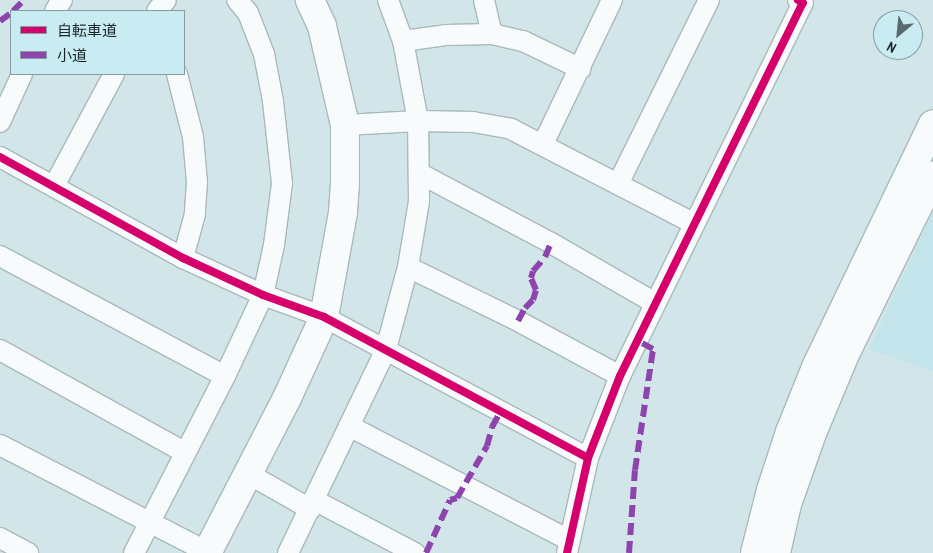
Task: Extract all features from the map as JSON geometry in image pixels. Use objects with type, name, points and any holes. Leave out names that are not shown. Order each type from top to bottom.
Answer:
[{"type":"street","points":[[157,10],[166,0]]},
{"type":"street","points":[[134,553],[184,452],[225,376],[263,295],[279,212],[282,183],[280,156],[264,54],[248,13],[237,0]]},
{"type":"street","points":[[0,445],[207,553],[287,398],[324,317],[343,212],[345,125],[324,35],[310,0]]},
{"type":"street","points":[[288,553],[386,349],[408,267],[419,201],[418,121],[403,41],[388,0]]},
{"type":"street","points":[[484,0],[492,34]]},
{"type":"street","points":[[543,144],[581,69],[612,0]]},
{"type":"street","points":[[618,184],[709,0]]},
{"type":"street","points":[[349,426],[568,547],[588,458],[620,376],[803,3],[798,0]]},
{"type":"street","points":[[403,41],[446,35],[492,34],[523,41],[581,69]]},
{"type":"street","points":[[0,122],[22,75]]},
{"type":"street","points":[[54,186],[113,75]]},
{"type":"street","points":[[177,75],[193,137],[197,182],[195,214],[183,258]]},
{"type":"street","points":[[345,125],[418,121],[473,122],[511,129],[694,223]]},
{"type":"street","points":[[755,553],[771,490],[790,432],[817,365],[933,124]]},
{"type":"street","points":[[0,157],[183,258],[263,295],[324,317],[588,458]]},
{"type":"street","points":[[419,173],[551,243],[655,303]]},
{"type":"street","points":[[776,553],[787,504],[812,433],[845,354],[933,176]]},
{"type":"street","points":[[0,256],[225,376]]},
{"type":"street","points":[[408,267],[518,321],[620,376]]},
{"type":"street","points":[[0,350],[184,452]]},
{"type":"street","points":[[247,473],[416,553]]},
{"type":"street","points":[[0,538],[28,553]]},
{"type":"shaded area","points":[[933,212],[933,371],[869,349]]},
{"type":"marked path","points":[[14,10],[24,0]]},
{"type":"marked path","points":[[0,21],[10,14]]},
{"type":"marked path","points":[[518,321],[525,308],[533,300],[536,290],[531,278],[533,271],[545,257],[551,243]]},
{"type":"marked path","points":[[629,553],[635,470],[653,349],[637,340]]},
{"type":"marked path","points":[[426,553],[450,500],[457,498],[487,446],[492,427],[501,411]]},
{"type":"cycle path","points":[[567,553],[588,458],[620,376],[803,3],[798,0]]},
{"type":"cycle path","points":[[0,157],[183,258],[263,295],[324,317],[588,458]]}]
